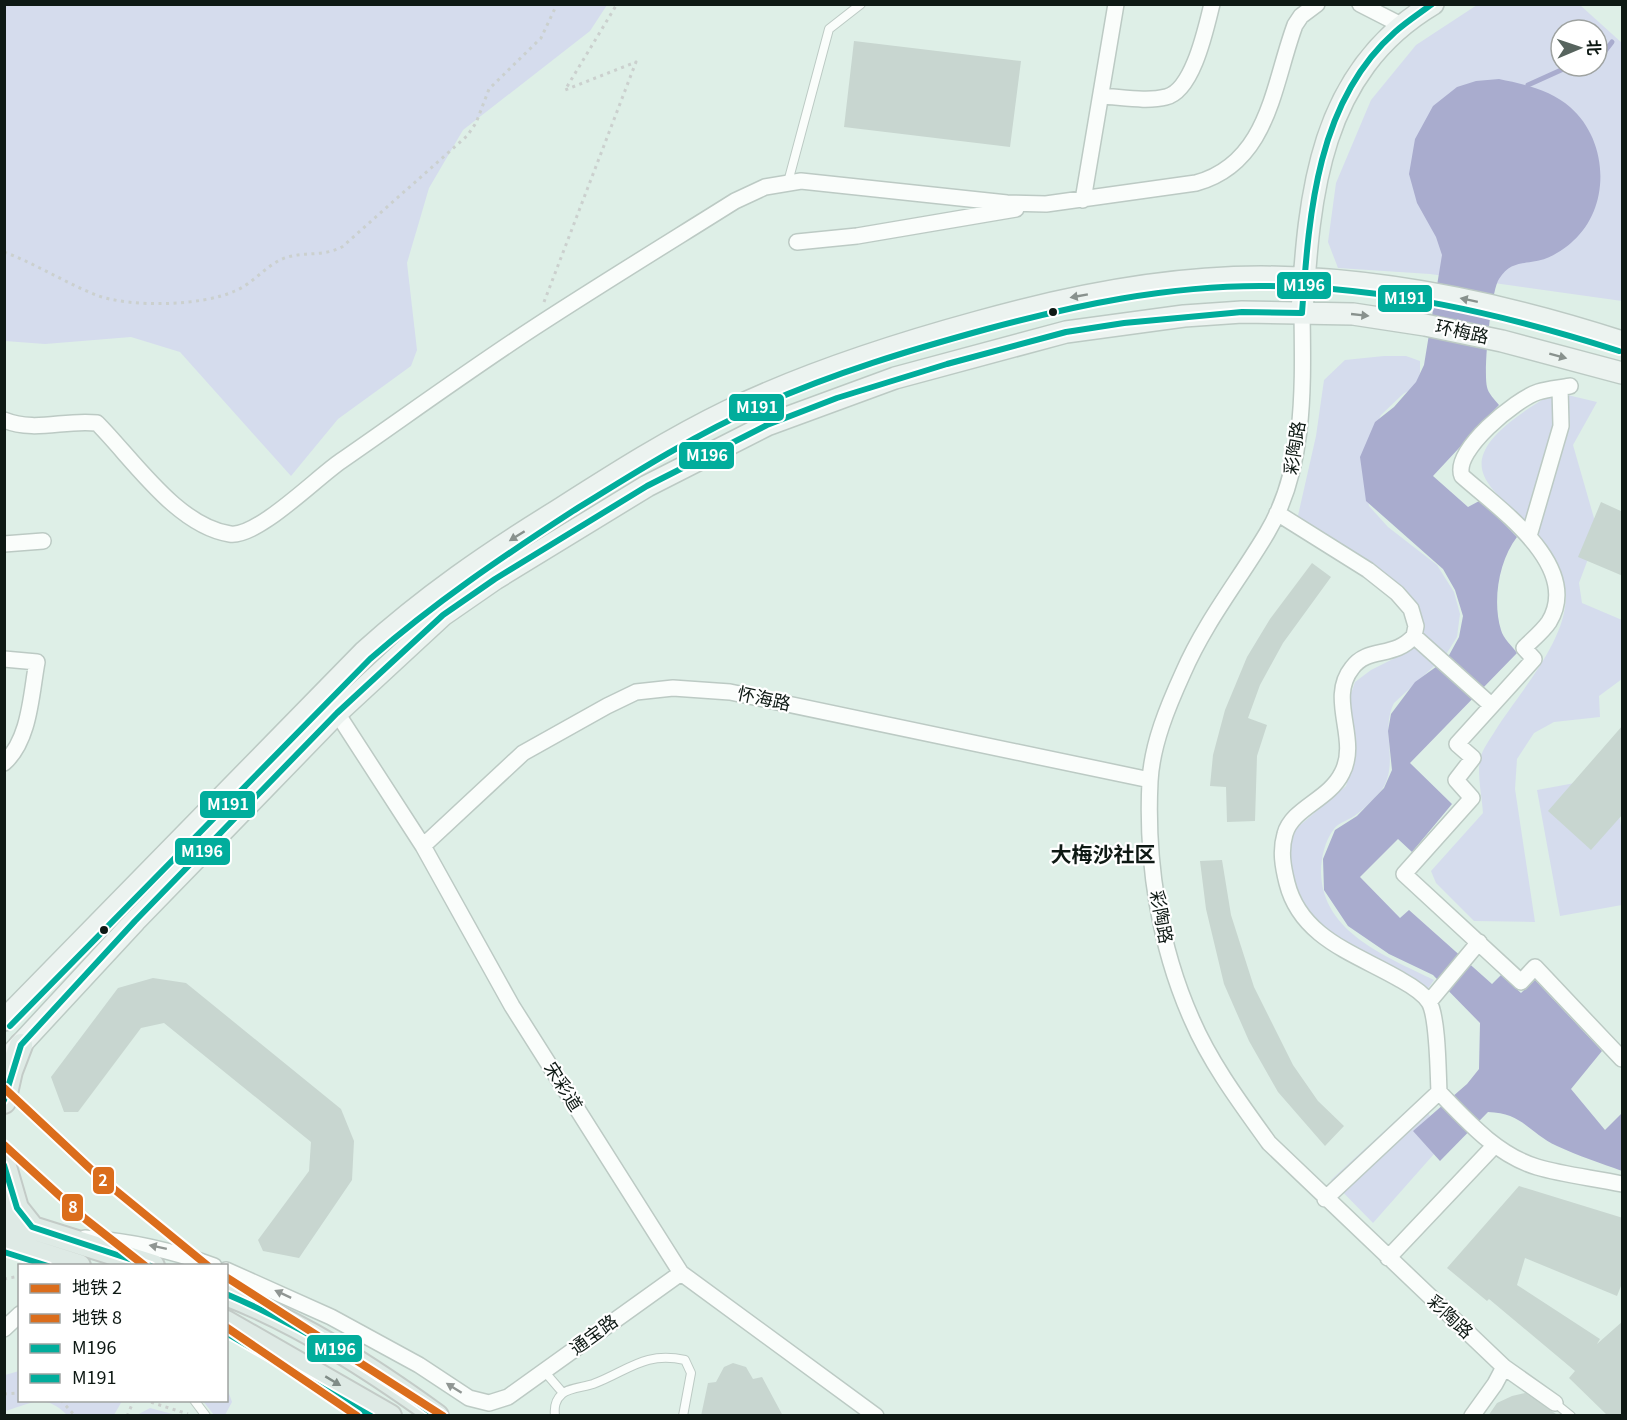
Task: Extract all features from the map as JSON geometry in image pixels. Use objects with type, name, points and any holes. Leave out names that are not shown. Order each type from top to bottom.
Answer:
[{"type":"main road","points":[[1302,313],[1312,197],[1328,134],[1340,105],[1357,75],[1403,26],[1433,4]]},
{"type":"main road","name":"环梅路","points":[[4,1020],[364,652],[404,616],[480,559],[659,448],[730,410],[780,388],[944,331],[1069,298],[1191,281],[1304,278],[1430,292],[1508,309],[1623,342]]},
{"type":"main road","name":"环梅路","points":[[4,1061],[135,921],[337,713],[423,632],[471,595],[647,486],[727,443],[775,422],[896,378],[1066,332],[1184,316],[1353,314],[1425,325],[1502,341],[1623,373]]},
{"type":"main road","points":[[4,1102],[11,1071],[21,1045]]},
{"type":"main road","points":[[4,1162],[17,1208],[32,1227]]},
{"type":"main road","points":[[4,1219],[147,1264]]},
{"type":"main road","points":[[4,1242],[34,1258],[67,1263]]},
{"type":"main road","points":[[228,1295],[320,1341],[401,1390],[437,1416]]},
{"type":"main road","points":[[228,1323],[390,1416]]},
{"type":"street","points":[[1083,200],[1116,4]]},
{"type":"street","points":[[1101,96],[1165,98],[1177,93],[1199,52],[1212,4]]},
{"type":"street","points":[[797,242],[857,236],[1046,204],[1196,183],[1218,175],[1248,148],[1261,129],[1272,102],[1295,25],[1300,16],[1317,4]]},
{"type":"street","points":[[1360,4],[1403,26]]},
{"type":"street","points":[[4,420],[18,426],[36,428],[81,421],[97,423],[182,514],[200,525],[230,534],[245,534],[263,523],[323,473],[534,327],[735,201],[765,187],[801,181],[1007,203],[1046,204]]},
{"type":"street","name":"彩陶路","points":[[1302,313],[1298,443],[1291,479],[1268,532],[1204,630],[1183,672],[1160,733],[1150,780],[1153,870],[1161,928],[1177,984],[1192,1022],[1239,1101],[1269,1143],[1503,1367],[1555,1403]]},
{"type":"street","points":[[1529,536],[1561,426],[1565,387],[1528,397],[1499,417],[1461,461],[1459,469],[1462,476],[1529,536],[1549,562],[1557,583],[1557,602],[1549,622],[1524,648],[1534,659],[1457,744],[1473,758],[1456,780],[1472,798],[1404,874],[1521,982],[1535,968],[1623,1059]]},
{"type":"street","points":[[1278,513],[1368,570],[1397,593],[1411,609],[1416,626],[1414,636],[1398,650],[1368,655],[1353,666],[1343,682],[1341,701],[1348,747],[1344,771],[1331,791],[1298,813],[1285,833],[1282,862],[1291,898],[1312,927],[1334,945],[1413,987],[1429,1002],[1435,1025],[1439,1092],[1495,1145],[1535,1166],[1623,1184]]},
{"type":"street","points":[[4,544],[43,541]]},
{"type":"street","points":[[1414,636],[1491,705]]},
{"type":"street","points":[[4,659],[37,662],[23,734],[16,751],[4,763]]},
{"type":"street","name":"怀海路","points":[[423,846],[523,753],[636,692],[673,688],[730,692],[1150,780]]},
{"type":"street","name":"宋彩道","points":[[324,693],[423,846],[512,1006],[681,1273],[876,1416]]},
{"type":"street","points":[[1429,1002],[1479,942]]},
{"type":"street","points":[[1325,1199],[1439,1092]]},
{"type":"street","points":[[1388,1258],[1495,1145]]},
{"type":"street","points":[[60,1236],[129,1241],[167,1249],[208,1264]]},
{"type":"street","name":"通宝路","points":[[228,1271],[252,1279],[332,1317],[419,1365],[469,1398],[489,1402],[508,1397],[681,1273]]},
{"type":"street","points":[[4,1329],[18,1316]]},
{"type":"street","points":[[1472,1416],[1495,1384],[1503,1367]]},
{"type":"lane","points":[[788,182],[829,29],[861,4]]},
{"type":"lane","points":[[555,1416],[555,1404],[563,1393],[593,1384],[654,1357],[685,1360],[691,1373],[683,1416]]},
{"type":"lane","points":[[544,1371],[563,1393]]},
{"type":"lane","points":[[195,1402],[205,1414]]},
{"type":"lane","points":[[1555,1403],[1571,1416]]},
{"type":"path","points":[[4,252],[35,263],[96,295],[122,301],[146,302],[204,301],[223,296],[239,290],[280,260],[296,255],[331,253],[342,247],[398,199],[467,136],[476,123],[489,89],[541,38],[557,4]]},
{"type":"path","points":[[534,327],[636,62],[565,90],[617,4]]},
{"type":"path","points":[[62,1402],[75,1416]]},
{"type":"path","points":[[127,1416],[134,1402]]},
{"type":"path","points":[[147,1402],[169,1410],[205,1414]]},
{"type":"shaded area","points":[[4,5],[607,5],[590,31],[463,130],[429,188],[407,263],[417,350],[411,366],[338,419],[291,476],[180,352],[131,337],[45,344],[5,341]]},
{"type":"shaded area","points":[[1477,5],[1580,5],[1594,18],[1549,18],[1549,78],[1609,78],[1609,31],[1622,43],[1622,301],[1430,274],[1338,268],[1328,242],[1336,183],[1371,100],[1416,45]]},
{"type":"shaded area","points":[[1406,356],[1420,361],[1420,373],[1415,387],[1403,394],[1381,415],[1366,444],[1362,469],[1369,506],[1388,527],[1437,565],[1454,592],[1460,614],[1457,637],[1445,656],[1394,703],[1389,724],[1390,767],[1383,788],[1371,802],[1331,833],[1324,849],[1321,872],[1324,893],[1333,911],[1345,927],[1378,952],[1434,980],[1427,990],[1356,952],[1321,928],[1298,901],[1294,893],[1289,867],[1292,832],[1346,786],[1353,760],[1348,702],[1355,682],[1371,670],[1413,649],[1424,633],[1418,604],[1401,587],[1297,520],[1316,436],[1324,380],[1345,360]]},
{"type":"shaded area","points":[[1555,392],[1597,402],[1573,445],[1598,532],[1579,583],[1582,603],[1622,620],[1622,679],[1599,696],[1600,717],[1554,722],[1534,733],[1517,759],[1515,789],[1535,922],[1474,921],[1436,883],[1431,871],[1483,813],[1479,765],[1484,748],[1553,643],[1561,624],[1565,605],[1565,587],[1553,555],[1534,530],[1493,490],[1482,470],[1486,449],[1508,424]]},
{"type":"shaded area","points":[[1613,776],[1622,833],[1622,905],[1560,916],[1537,790]]},
{"type":"shaded area","points":[[1419,1099],[1430,1116],[1414,1131],[1434,1154],[1373,1223],[1331,1180]]},
{"type":"shaded area","points":[[18,1371],[18,1402],[37,1402],[5,1411],[5,1375]]},
{"type":"shaded area","points":[[228,1391],[232,1402],[225,1415],[214,1415],[204,1402],[228,1402]]},
{"type":"shaded area","points":[[44,1402],[121,1402],[114,1415],[67,1415]]},
{"type":"shaded area","points":[[150,1408],[176,1415],[137,1415]]},
{"type":"water","points":[[1499,79],[1554,96],[1570,107],[1583,121],[1598,155],[1599,193],[1594,210],[1585,227],[1570,243],[1547,258],[1509,268],[1499,279],[1493,298],[1486,379],[1489,392],[1499,405],[1433,476],[1468,507],[1481,500],[1517,537],[1502,569],[1497,606],[1502,633],[1517,653],[1410,763],[1452,804],[1412,852],[1398,839],[1360,877],[1400,918],[1409,910],[1492,984],[1501,975],[1521,993],[1535,980],[1602,1051],[1571,1089],[1605,1130],[1621,1114],[1622,1171],[1557,1146],[1510,1116],[1488,1112],[1440,1161],[1413,1131],[1467,1084],[1479,1069],[1480,1023],[1433,975],[1389,954],[1348,926],[1324,890],[1323,859],[1335,830],[1357,816],[1384,788],[1392,770],[1388,731],[1391,714],[1415,682],[1447,659],[1459,637],[1463,616],[1455,590],[1443,569],[1366,501],[1360,457],[1375,422],[1394,407],[1416,382],[1424,365],[1442,255],[1436,237],[1417,203],[1409,174],[1415,139],[1433,106],[1457,87],[1476,81]]},
{"type":"building","points":[[854,41],[1021,61],[1010,147],[844,127]]},
{"type":"building","points":[[1601,502],[1623,512],[1623,576],[1578,557]]},
{"type":"building","points":[[1312,563],[1331,577],[1283,643],[1260,685],[1248,718],[1267,725],[1257,756],[1255,821],[1227,822],[1226,787],[1210,786],[1213,755],[1225,710],[1247,657],[1270,619]]},
{"type":"building","points":[[1623,725],[1623,814],[1591,850],[1548,811]]},
{"type":"building","points":[[1222,860],[1231,915],[1254,987],[1293,1065],[1318,1101],[1344,1126],[1325,1146],[1278,1092],[1249,1041],[1224,984],[1206,909],[1200,861]]},
{"type":"building","points":[[153,978],[186,983],[341,1109],[354,1141],[352,1180],[299,1258],[263,1251],[258,1240],[309,1171],[311,1142],[164,1023],[141,1028],[78,1112],[64,1112],[51,1077],[118,988]]},
{"type":"building","points":[[1519,1186],[1623,1218],[1623,1281],[1617,1296],[1525,1258],[1517,1285],[1600,1339],[1597,1344],[1623,1321],[1623,1416],[1608,1416],[1569,1378],[1575,1371],[1489,1299],[1487,1301],[1447,1268]]},
{"type":"building","points":[[733,1363],[746,1367],[753,1379],[762,1377],[783,1416],[701,1416],[708,1383],[716,1382],[724,1367]]},
{"type":"building","points":[[1525,1393],[1559,1416],[1488,1416],[1497,1403]]},
{"type":"waterway","points":[[1609,46],[1612,42]]},
{"type":"waterway","points":[[1528,85],[1549,76]]},
{"type":"metro line","name":"2","points":[[4,1088],[98,1176],[206,1264]]},
{"type":"metro line","name":"8","points":[[4,1145],[84,1218],[142,1264]]},
{"type":"metro line","name":"2","points":[[228,1278],[443,1416]]},
{"type":"metro line","name":"8","points":[[228,1328],[357,1416]]},
{"type":"transit line","name":"M196","points":[[4,1100],[21,1045],[135,921],[337,713],[443,615],[495,579],[647,486],[767,425],[837,398],[947,364],[1066,332],[1124,323],[1242,312],[1302,313],[1308,238],[1314,199],[1333,126],[1348,92],[1369,60],[1395,32],[1432,4]]},
{"type":"transit line","name":"M191","points":[[10,1026],[370,659],[394,638],[494,563],[596,497],[713,428],[789,393],[901,354],[1020,320],[1156,293],[1225,287],[1306,287],[1397,297],[1487,314],[1619,351]]},
{"type":"transit line","name":"M196","points":[[4,1165],[17,1208],[32,1227],[145,1264]]},
{"type":"transit line","name":"M191","points":[[4,1252],[42,1264]]},
{"type":"transit line","name":"M196","points":[[228,1295],[282,1320],[335,1349],[436,1416]]},
{"type":"transit line","name":"M191","points":[[228,1334],[371,1416]]},
{"type":"district","name":"大梅沙社区","points":[[1103,855]]}]
